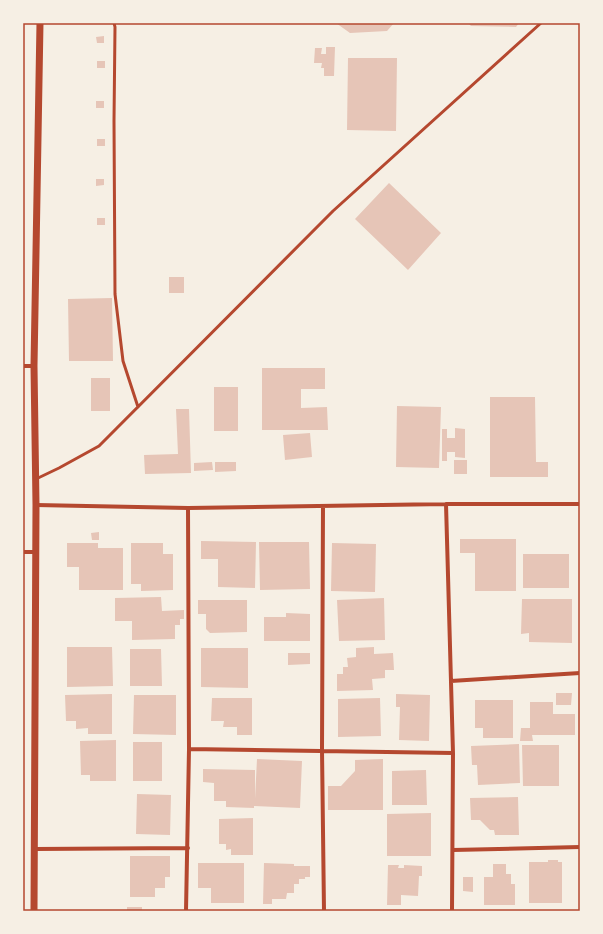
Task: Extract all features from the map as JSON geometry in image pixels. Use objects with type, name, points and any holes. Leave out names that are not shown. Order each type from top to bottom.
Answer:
[{"type":"street","points":[[34,911],[36,479],[34,366],[40,23]]},
{"type":"street","points":[[23,366],[34,366]]},
{"type":"street","points":[[36,505],[188,508],[446,504],[580,504]]},
{"type":"street","points":[[446,504],[453,752],[452,911]]},
{"type":"street","points":[[323,506],[322,750],[324,911]]},
{"type":"street","points":[[186,911],[189,750],[188,508]]},
{"type":"street","points":[[23,552],[36,552]]},
{"type":"street","points":[[451,680],[580,673]]},
{"type":"street","points":[[189,750],[453,752]]},
{"type":"street","points":[[452,850],[580,847]]},
{"type":"street","points":[[35,849],[188,848]]},
{"type":"lane","points":[[114,23],[115,294],[123,361],[138,407]]},
{"type":"lane","points":[[36,479],[99,446],[333,211],[541,23]]},
{"type":"building","points":[[336,23],[394,23],[387,31],[350,33]]},
{"type":"building","points":[[468,23],[519,23],[516,27],[471,26]]},
{"type":"building","points":[[104,36],[104,43],[97,43],[96,37]]},
{"type":"building","points":[[326,47],[335,47],[334,76],[324,76],[324,68],[321,68],[322,63],[314,63],[315,48],[322,48],[321,54],[326,54]]},
{"type":"building","points":[[348,58],[397,58],[396,131],[347,130]]},
{"type":"building","points":[[97,61],[105,61],[105,68],[97,68]]},
{"type":"building","points":[[96,101],[104,101],[104,108],[96,108]]},
{"type":"building","points":[[97,139],[105,139],[105,146],[97,146]]},
{"type":"building","points":[[96,179],[104,179],[104,185],[96,186]]},
{"type":"building","points":[[389,183],[441,233],[408,270],[355,219]]},
{"type":"building","points":[[97,218],[105,218],[105,225],[97,225]]},
{"type":"building","points":[[169,277],[184,277],[184,293],[169,293]]},
{"type":"building","points":[[112,298],[113,361],[69,361],[68,299]]},
{"type":"building","points":[[262,368],[325,368],[325,389],[301,389],[301,408],[327,407],[328,430],[262,430]]},
{"type":"building","points":[[91,378],[110,378],[110,411],[91,411]]},
{"type":"building","points":[[214,387],[238,387],[238,431],[214,431]]},
{"type":"building","points":[[490,397],[535,397],[536,462],[548,462],[548,477],[490,477]]},
{"type":"building","points":[[397,406],[441,407],[439,468],[396,467]]},
{"type":"building","points":[[176,409],[189,409],[191,473],[145,474],[144,455],[178,454]]},
{"type":"building","points":[[455,428],[465,429],[465,458],[455,457],[455,452],[447,452],[447,461],[442,461],[442,429],[447,429],[447,438],[455,438]]},
{"type":"building","points":[[310,433],[312,457],[285,460],[283,435]]},
{"type":"building","points":[[454,460],[467,460],[467,474],[454,474]]},
{"type":"building","points":[[212,462],[213,470],[194,471],[194,463]]},
{"type":"building","points":[[215,462],[236,462],[236,471],[215,472]]},
{"type":"building","points":[[99,532],[99,540],[92,540],[91,533]]},
{"type":"building","points":[[460,539],[516,539],[516,591],[475,591],[475,553],[460,553]]},
{"type":"building","points":[[201,541],[256,542],[255,588],[218,587],[218,559],[201,559]]},
{"type":"building","points":[[259,542],[309,542],[310,589],[260,590]]},
{"type":"building","points":[[67,543],[98,543],[98,548],[123,548],[123,590],[79,590],[79,567],[67,567]]},
{"type":"building","points":[[131,543],[163,543],[163,554],[173,554],[173,590],[141,591],[141,584],[131,584]]},
{"type":"building","points":[[332,543],[376,544],[375,592],[331,591]]},
{"type":"building","points":[[523,554],[569,554],[569,588],[523,588]]},
{"type":"building","points":[[161,597],[162,611],[184,610],[184,619],[180,619],[180,625],[175,625],[175,639],[132,640],[132,621],[115,621],[115,598]]},
{"type":"building","points":[[384,598],[385,640],[339,641],[337,600]]},
{"type":"building","points":[[522,599],[572,599],[572,643],[529,642],[529,633],[521,634]]},
{"type":"building","points":[[198,600],[247,600],[247,632],[210,633],[206,629],[206,614],[198,614]]},
{"type":"building","points":[[286,613],[310,614],[310,641],[264,641],[264,617],[286,617]]},
{"type":"building","points":[[67,647],[112,647],[113,686],[67,687]]},
{"type":"building","points":[[374,647],[374,654],[393,653],[394,670],[385,670],[385,678],[372,679],[373,690],[337,691],[337,674],[343,674],[343,667],[348,667],[347,658],[356,657],[356,648]]},
{"type":"building","points":[[201,648],[248,648],[248,688],[201,687]]},
{"type":"building","points":[[130,649],[161,649],[162,686],[130,686]]},
{"type":"building","points":[[288,653],[310,653],[310,664],[288,665]]},
{"type":"building","points":[[556,693],[572,693],[571,705],[556,705]]},
{"type":"building","points":[[112,694],[112,734],[88,734],[88,728],[76,729],[76,721],[66,721],[65,695]]},
{"type":"building","points":[[396,694],[430,695],[429,741],[399,740],[400,707],[396,707]]},
{"type":"building","points":[[134,695],[176,695],[176,735],[133,734]]},
{"type":"building","points":[[212,698],[252,698],[252,735],[237,735],[237,727],[223,727],[224,721],[211,721]]},
{"type":"building","points":[[380,698],[381,736],[338,737],[338,699]]},
{"type":"building","points":[[475,700],[513,700],[513,738],[483,738],[483,728],[475,728]]},
{"type":"building","points":[[530,702],[553,702],[553,714],[575,714],[575,735],[532,735],[533,741],[520,741],[521,728],[530,728]]},
{"type":"building","points":[[116,740],[116,781],[90,781],[90,775],[81,775],[80,741]]},
{"type":"building","points":[[133,742],[162,742],[162,781],[133,781]]},
{"type":"building","points":[[519,744],[520,783],[478,785],[477,765],[472,765],[471,746]]},
{"type":"building","points":[[522,745],[559,745],[559,786],[523,786]]},
{"type":"building","points":[[257,759],[302,761],[300,808],[254,806],[254,808],[226,807],[226,801],[214,801],[214,783],[203,782],[203,769],[255,770],[255,799]]},
{"type":"building","points":[[383,759],[383,810],[328,810],[328,786],[341,786],[355,771],[355,760]]},
{"type":"building","points":[[426,770],[427,805],[392,805],[392,771]]},
{"type":"building","points":[[137,794],[171,795],[170,835],[136,834]]},
{"type":"building","points":[[518,797],[519,835],[495,835],[494,830],[490,830],[480,820],[471,820],[470,798]]},
{"type":"building","points":[[431,813],[431,856],[387,856],[387,814]]},
{"type":"building","points":[[253,818],[253,855],[231,855],[231,849],[226,850],[226,844],[219,844],[219,819]]},
{"type":"building","points":[[130,856],[170,856],[170,877],[165,877],[165,888],[155,888],[155,897],[130,897]]},
{"type":"building","points":[[548,860],[558,860],[558,862],[562,862],[562,903],[529,903],[529,862],[548,862]]},
{"type":"building","points":[[198,863],[244,863],[244,903],[211,903],[211,888],[198,888]]},
{"type":"building","points":[[264,863],[310,866],[310,877],[299,879],[299,884],[294,884],[294,893],[287,893],[286,899],[272,899],[272,904],[263,904]]},
{"type":"building","points":[[493,864],[506,864],[506,874],[511,874],[511,884],[515,884],[515,905],[484,905],[484,877],[493,877]]},
{"type":"building","points":[[388,865],[399,865],[398,868],[404,868],[404,865],[422,866],[422,876],[419,876],[418,896],[401,895],[401,905],[387,905]]},
{"type":"building","points":[[463,877],[473,877],[473,892],[463,891]]},
{"type":"building","points":[[127,907],[142,907],[142,911],[127,911]]}]
